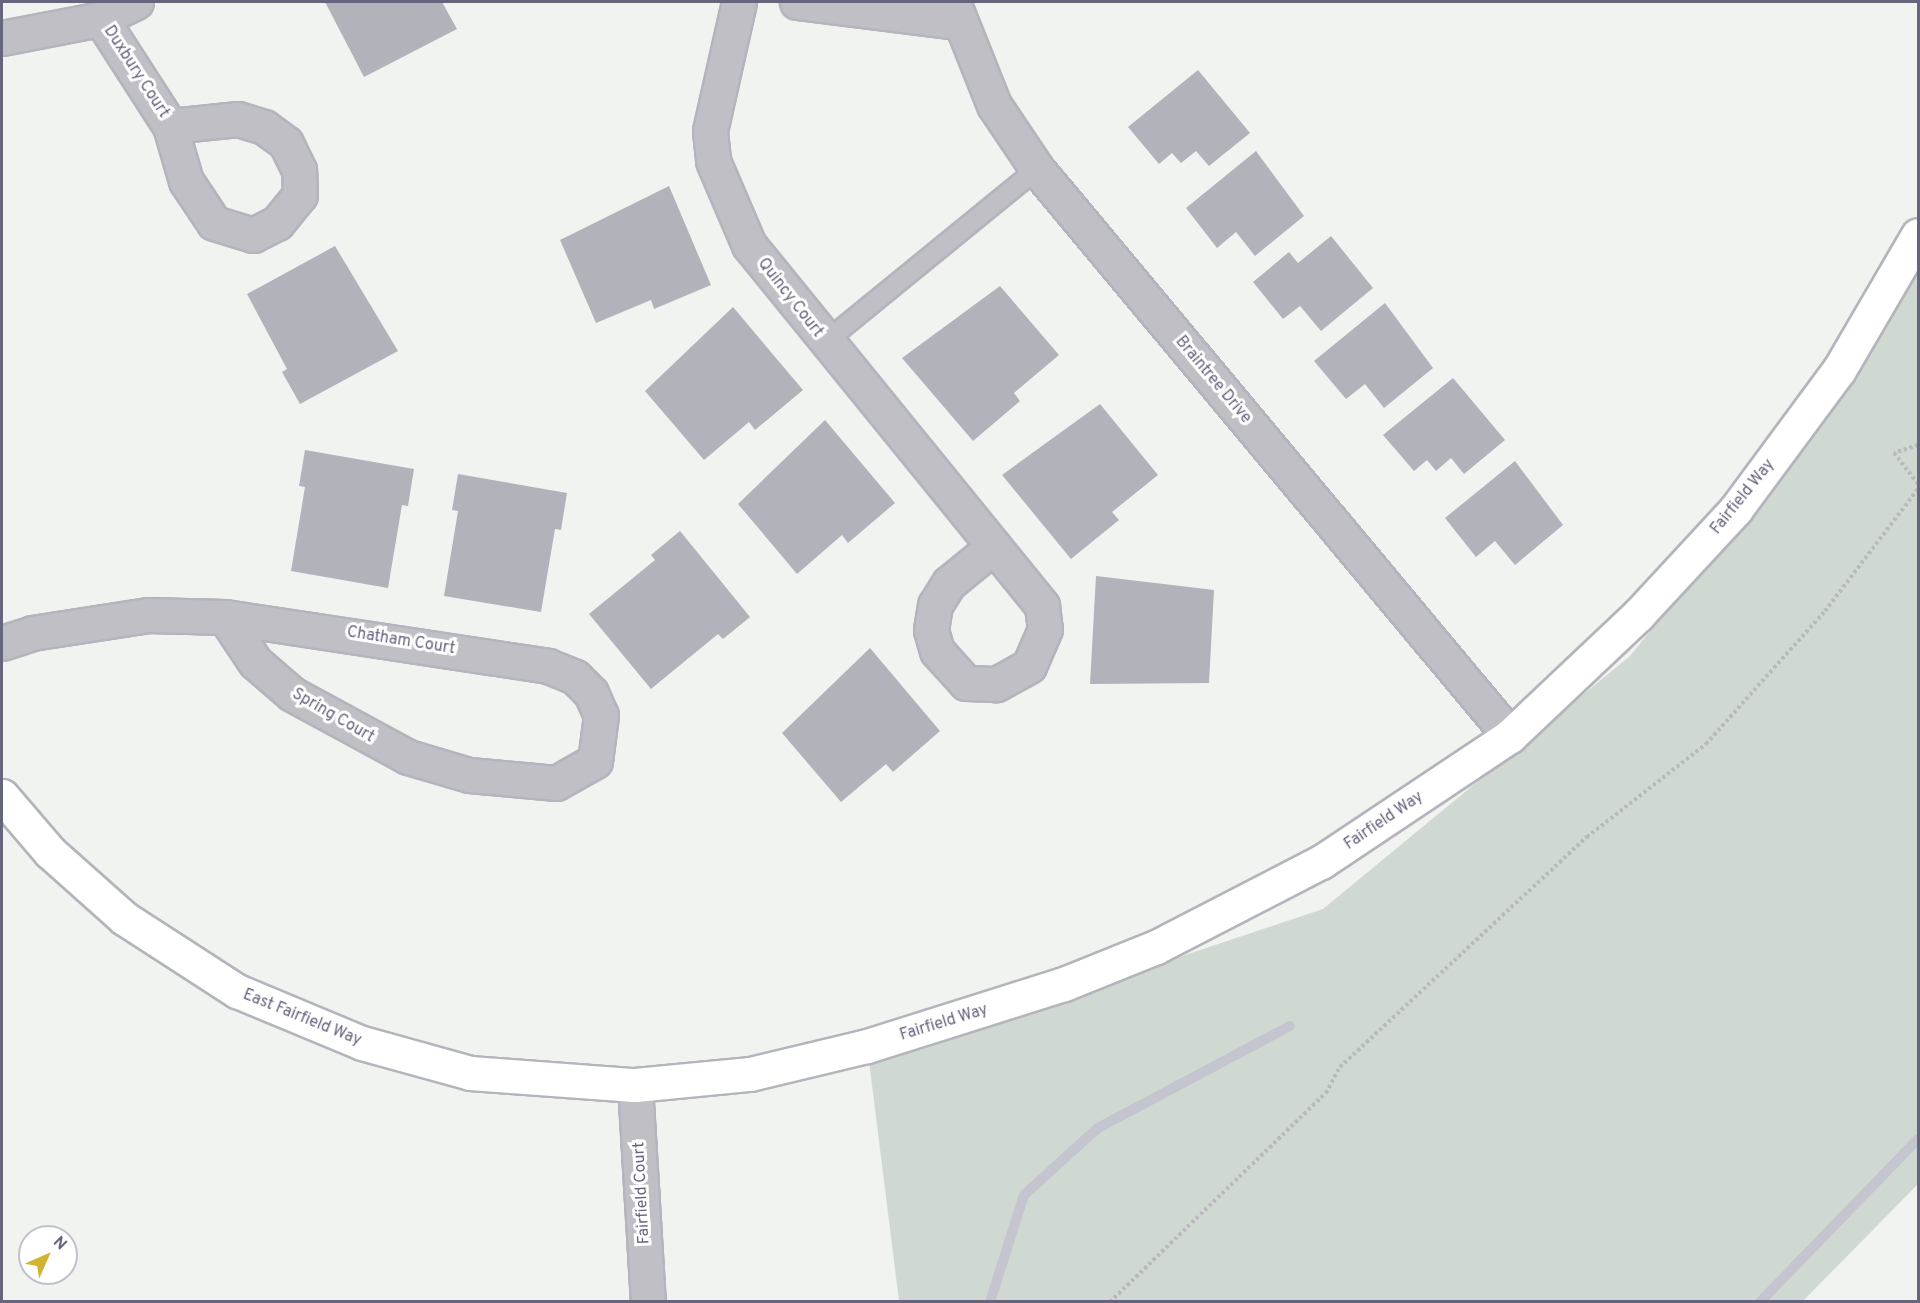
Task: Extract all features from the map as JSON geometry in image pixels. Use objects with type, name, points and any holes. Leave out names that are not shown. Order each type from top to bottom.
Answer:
[{"type":"street","name":"Duxbury Court","points":[[2,38],[101,19],[136,2]]},
{"type":"street","name":"Quincy Court","points":[[739,2],[710,131],[713,161],[750,245],[825,342],[994,546]]},
{"type":"street","points":[[797,2],[873,4],[956,12]]},
{"type":"street","name":"Braintree Drive","points":[[956,12],[994,105],[1037,169],[1510,736]]},
{"type":"street","name":"Duxbury Court","points":[[101,19],[170,126]]},
{"type":"street","name":"Fairfield Way","points":[[635,1085],[760,1071],[867,1046],[1064,984],[1156,947],[1321,862],[1510,736],[1638,615],[1736,509],[1839,370],[1918,235]]},
{"type":"street","name":"Chatham Court","points":[[2,643],[33,633],[148,615],[225,617],[548,666],[575,677],[591,693],[601,715],[600,739],[595,760],[579,775],[556,783],[469,775]]},
{"type":"street","name":"Spring Court","points":[[225,617],[255,662],[292,694],[408,757],[469,775]]},
{"type":"street","name":"East Fairfield Way","points":[[2,796],[50,852],[123,918],[265,1005],[362,1043],[470,1073],[635,1085]]},
{"type":"street","name":"Fairfield Court","points":[[635,1085],[648,1302]]},
{"type":"lane","points":[[825,342],[1037,169]]},
{"type":"path","points":[[1918,445],[1894,453],[1918,484]]},
{"type":"path","points":[[1110,1302],[1326,1093],[1340,1067],[1587,837],[1706,744],[1825,610],[1918,489]]},
{"type":"shaded area","points":[[1918,262],[1918,1184],[1803,1301],[899,1301],[869,1061],[1323,909],[1630,656],[1837,398]]},
{"type":"building","points":[[325,2],[442,2],[457,29],[364,77]]},
{"type":"building","points":[[1198,70],[1250,133],[1209,166],[1196,151],[1181,163],[1172,153],[1159,164],[1128,127]]},
{"type":"building","points":[[1256,151],[1304,216],[1255,256],[1236,232],[1217,248],[1186,208]]},
{"type":"building","points":[[669,186],[711,285],[654,309],[651,300],[596,323],[560,240]]},
{"type":"building","points":[[1331,236],[1373,288],[1321,331],[1300,306],[1283,319],[1253,282],[1289,252],[1298,263]]},
{"type":"building","points":[[335,246],[398,351],[300,404],[282,372],[287,369],[247,294]]},
{"type":"building","points":[[1000,286],[1059,355],[1014,393],[1020,401],[973,441],[902,358]]},
{"type":"building","points":[[1385,303],[1433,368],[1384,408],[1365,384],[1346,399],[1314,361]]},
{"type":"building","points":[[733,307],[803,390],[755,430],[749,422],[704,460],[645,391]]},
{"type":"building","points":[[1453,378],[1505,440],[1464,474],[1451,458],[1436,471],[1427,460],[1414,471],[1383,435]]},
{"type":"building","points":[[1100,404],[1158,475],[1112,512],[1119,520],[1071,559],[1002,475]]},
{"type":"building","points":[[825,420],[895,503],[848,543],[842,535],[797,574],[738,504]]},
{"type":"building","points":[[305,450],[414,469],[408,506],[402,505],[388,588],[291,571],[305,487],[299,486]]},
{"type":"building","points":[[1515,461],[1563,525],[1515,565],[1495,541],[1476,557],[1445,518]]},
{"type":"building","points":[[458,474],[567,493],[561,530],[555,529],[541,612],[444,596],[458,511],[452,510]]},
{"type":"building","points":[[680,531],[750,617],[723,639],[718,634],[651,689],[589,614],[655,560],[651,555]]},
{"type":"building","points":[[1096,576],[1214,590],[1209,683],[1090,684]]},
{"type":"building","points":[[870,648],[940,731],[893,772],[886,764],[841,802],[782,733]]},
{"type":"waterway","points":[[990,1302],[1024,1195],[1098,1128],[1290,1026]]},
{"type":"waterway","points":[[1760,1302],[1918,1139]]}]
